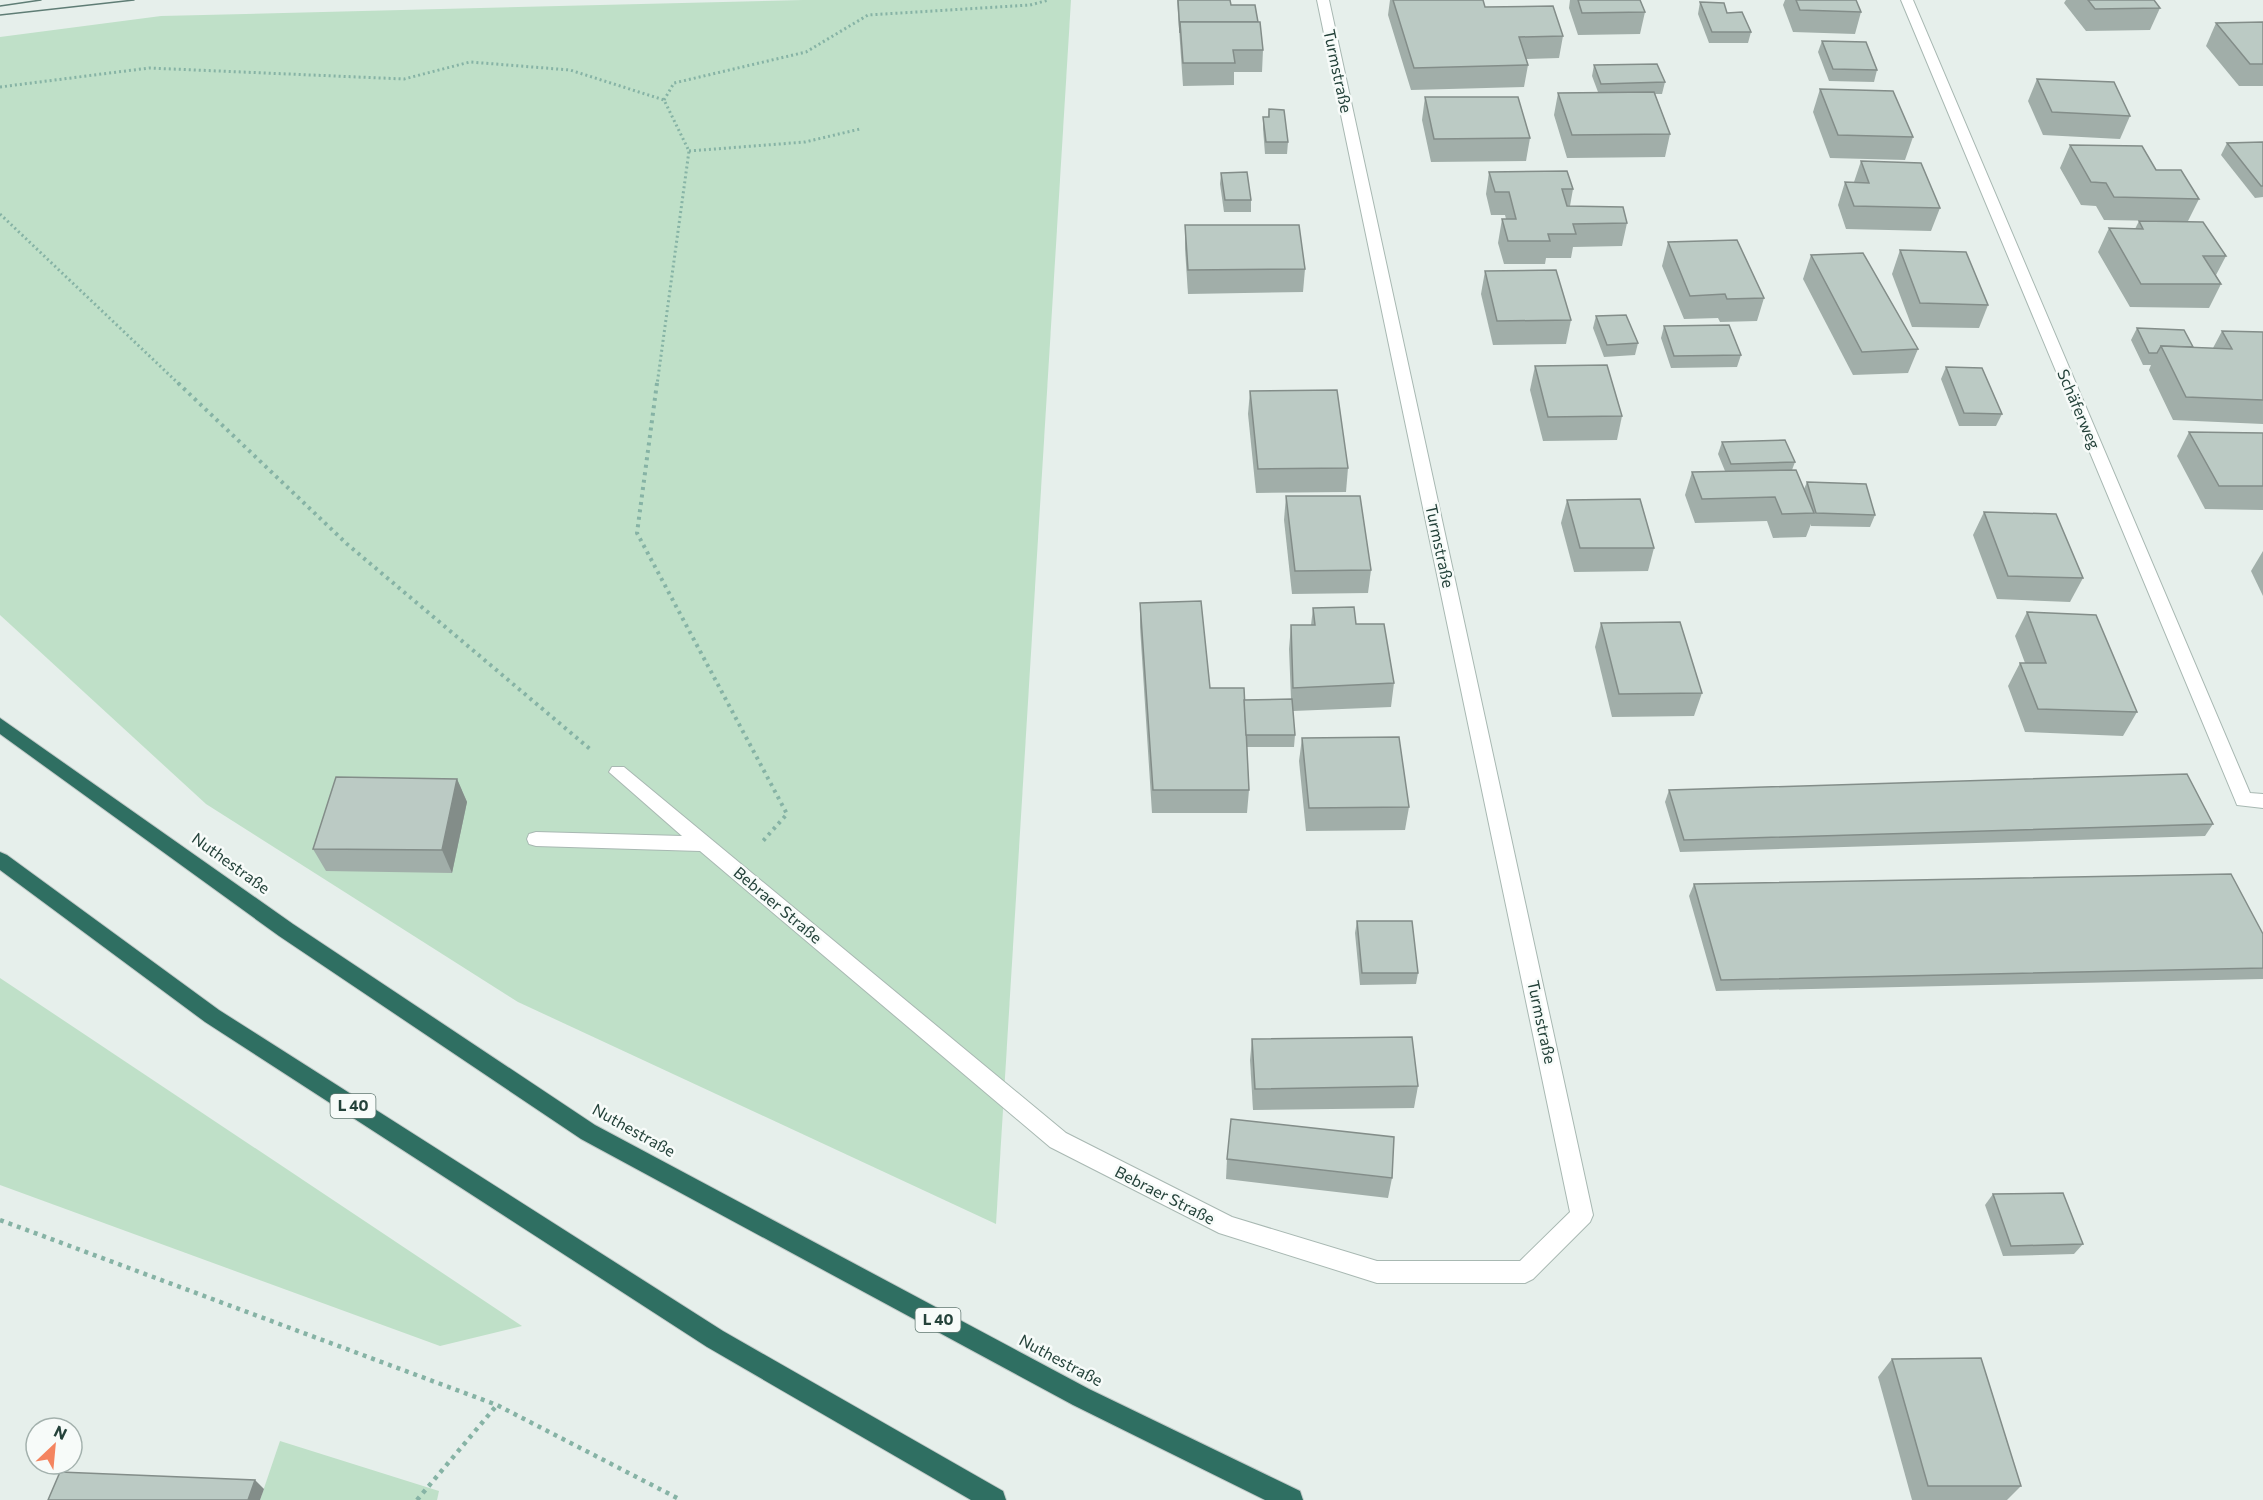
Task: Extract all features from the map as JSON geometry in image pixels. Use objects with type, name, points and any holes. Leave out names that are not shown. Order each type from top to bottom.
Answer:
[{"type":"highway","name":"Nuthestraße","points":[[0,725],[286,930],[588,1132],[1081,1397],[1291,1500]]},
{"type":"highway","name":"L 40","points":[[0,860],[212,1016],[715,1339],[994,1500]]},
{"type":"street","name":"Turmstraße","points":[[1323,0],[1557,1093]]},
{"type":"street","name":"Schäferweg","points":[[1907,0],[2244,800],[2263,801]]},
{"type":"street","name":"Bebraer Straße","points":[[618,772],[1058,1140],[1227,1226],[1377,1272],[1525,1272],[1582,1215],[1557,1093]]},
{"type":"street","points":[[536,839],[706,844]]},
{"type":"path","points":[[664,100],[674,84],[806,52],[868,15],[1030,5],[1049,0]]},
{"type":"path","points":[[0,87],[149,68],[404,79],[470,62],[570,70],[664,100],[689,151],[637,533],[787,814],[737,871]]},
{"type":"path","points":[[689,151],[805,142],[860,129]]},
{"type":"path","points":[[0,214],[347,544],[618,772]]},
{"type":"path","points":[[0,1220],[497,1405],[681,1500]]},
{"type":"path","points":[[417,1500],[421,1492],[497,1405]]},
{"type":"green space","points":[[803,0],[1071,0],[996,1224],[518,1002],[206,804],[0,615],[0,37],[161,16]]},
{"type":"green space","points":[[0,978],[522,1326],[440,1346],[0,1185]]},
{"type":"green space","points":[[280,1441],[439,1491],[437,1500],[260,1500]]},
{"type":"building","points":[[1178,0],[1230,0],[1231,5],[1255,5],[1258,22],[1180,22],[1180,33]]},
{"type":"building","points":[[1393,0],[1483,0],[1485,7],[1553,6],[1563,36],[1519,37],[1528,65],[1414,68]]},
{"type":"building","points":[[1578,0],[1640,0],[1645,12],[1582,13]]},
{"type":"building","points":[[1796,0],[1856,0],[1861,12],[1800,10]]},
{"type":"building","points":[[2088,0],[2154,0],[2160,8],[2095,9]]},
{"type":"building","points":[[1700,2],[1724,3],[1727,13],[1742,12],[1751,32],[1712,32]]},
{"type":"building","points":[[1180,22],[1260,22],[1263,50],[1233,50],[1235,63],[1183,63]]},
{"type":"building","points":[[2263,22],[2263,64],[2250,64],[2216,23]]},
{"type":"building","points":[[1822,41],[1866,42],[1877,70],[1833,69]]},
{"type":"building","points":[[1657,64],[1665,82],[1601,84],[1594,65]]},
{"type":"building","points":[[2037,79],[2114,82],[2130,116],[2052,112]]},
{"type":"building","points":[[1820,89],[1893,91],[1913,137],[1838,135]]},
{"type":"building","points":[[1654,92],[1670,134],[1572,135],[1558,93]]},
{"type":"building","points":[[1425,97],[1518,97],[1530,138],[1434,139]]},
{"type":"building","points":[[1269,109],[1284,110],[1288,142],[1266,142],[1263,117],[1269,117]]},
{"type":"building","points":[[2263,142],[2263,186],[2261,186],[2227,143]]},
{"type":"building","points":[[2070,145],[2142,146],[2156,170],[2181,170],[2199,199],[2114,197],[2106,183],[2091,182]]},
{"type":"building","points":[[1861,161],[1921,163],[1940,208],[1854,206],[1845,182],[1869,183]]},
{"type":"building","points":[[1567,171],[1573,189],[1562,189],[1567,206],[1623,207],[1627,223],[1573,224],[1576,234],[1548,234],[1550,241],[1508,241],[1502,219],[1516,219],[1509,192],[1495,192],[1489,172]]},
{"type":"building","points":[[1247,172],[1251,200],[1225,200],[1221,173]]},
{"type":"building","points":[[2139,221],[2203,222],[2226,256],[2203,256],[2221,284],[2141,284],[2109,228],[2143,229]]},
{"type":"building","points":[[1185,225],[1299,225],[1305,269],[1188,270]]},
{"type":"building","points":[[1737,240],[1764,298],[1727,299],[1725,294],[1690,296],[1668,242]]},
{"type":"building","points":[[1900,250],[1966,252],[1988,305],[1920,303]]},
{"type":"building","points":[[1863,253],[1918,349],[1862,352],[1811,255]]},
{"type":"building","points":[[1556,270],[1571,320],[1497,321],[1485,271]]},
{"type":"building","points":[[1626,315],[1638,343],[1607,345],[1596,316]]},
{"type":"building","points":[[1729,325],[1741,355],[1674,356],[1664,326]]},
{"type":"building","points":[[2137,328],[2184,330],[2193,347],[2161,346],[2157,353],[2149,353]]},
{"type":"building","points":[[2222,331],[2263,332],[2263,400],[2186,397],[2161,346],[2232,349]]},
{"type":"building","points":[[1607,365],[1622,416],[1548,417],[1535,366]]},
{"type":"building","points":[[1946,367],[1982,368],[2002,414],[1964,413]]},
{"type":"building","points":[[1337,390],[1348,468],[1258,469],[1250,391]]},
{"type":"building","points":[[2189,432],[2263,433],[2263,486],[2219,486]]},
{"type":"building","points":[[1785,440],[1795,462],[1731,464],[1722,442]]},
{"type":"building","points":[[1796,470],[1814,513],[1782,514],[1775,497],[1702,499],[1692,472]]},
{"type":"building","points":[[1807,482],[1866,484],[1875,515],[1816,513]]},
{"type":"building","points":[[1286,496],[1360,496],[1371,570],[1295,571]]},
{"type":"building","points":[[1640,499],[1654,548],[1580,548],[1567,500]]},
{"type":"building","points":[[1984,512],[2056,514],[2083,578],[2008,576]]},
{"type":"building","points":[[1201,601],[1210,688],[1244,688],[1249,790],[1153,790],[1140,603]]},
{"type":"building","points":[[1354,607],[1356,624],[1384,624],[1394,683],[1293,688],[1291,625],[1315,625],[1313,608]]},
{"type":"building","points":[[2027,612],[2096,615],[2137,712],[2038,709],[2020,663],[2046,663]]},
{"type":"building","points":[[1680,622],[1702,693],[1619,694],[1601,623]]},
{"type":"building","points":[[1292,699],[1295,735],[1246,735],[1244,700]]},
{"type":"building","points":[[1399,737],[1409,807],[1309,808],[1302,738]]},
{"type":"building","points":[[2187,774],[2213,824],[1684,840],[1669,790]]},
{"type":"building","points":[[336,777],[457,779],[442,850],[313,849]]},
{"type":"building","points":[[2231,874],[2263,934],[2263,968],[1721,980],[1694,884]]},
{"type":"building","points":[[1357,921],[1412,921],[1418,973],[1362,973]]},
{"type":"building","points":[[1412,1037],[1418,1086],[1255,1089],[1252,1039]]},
{"type":"building","points":[[1231,1119],[1394,1137],[1392,1178],[1227,1159]]},
{"type":"building","points":[[2063,1193],[2083,1244],[2011,1246],[1993,1194]]},
{"type":"building","points":[[1981,1358],[2021,1486],[1928,1486],[1892,1359]]},
{"type":"building","points":[[84,1473],[255,1480],[248,1500],[48,1500],[58,1476],[84,1476]]},
{"type":"tram line","points":[[0,6],[41,0]]},
{"type":"tram line","points":[[0,15],[134,0]]}]
